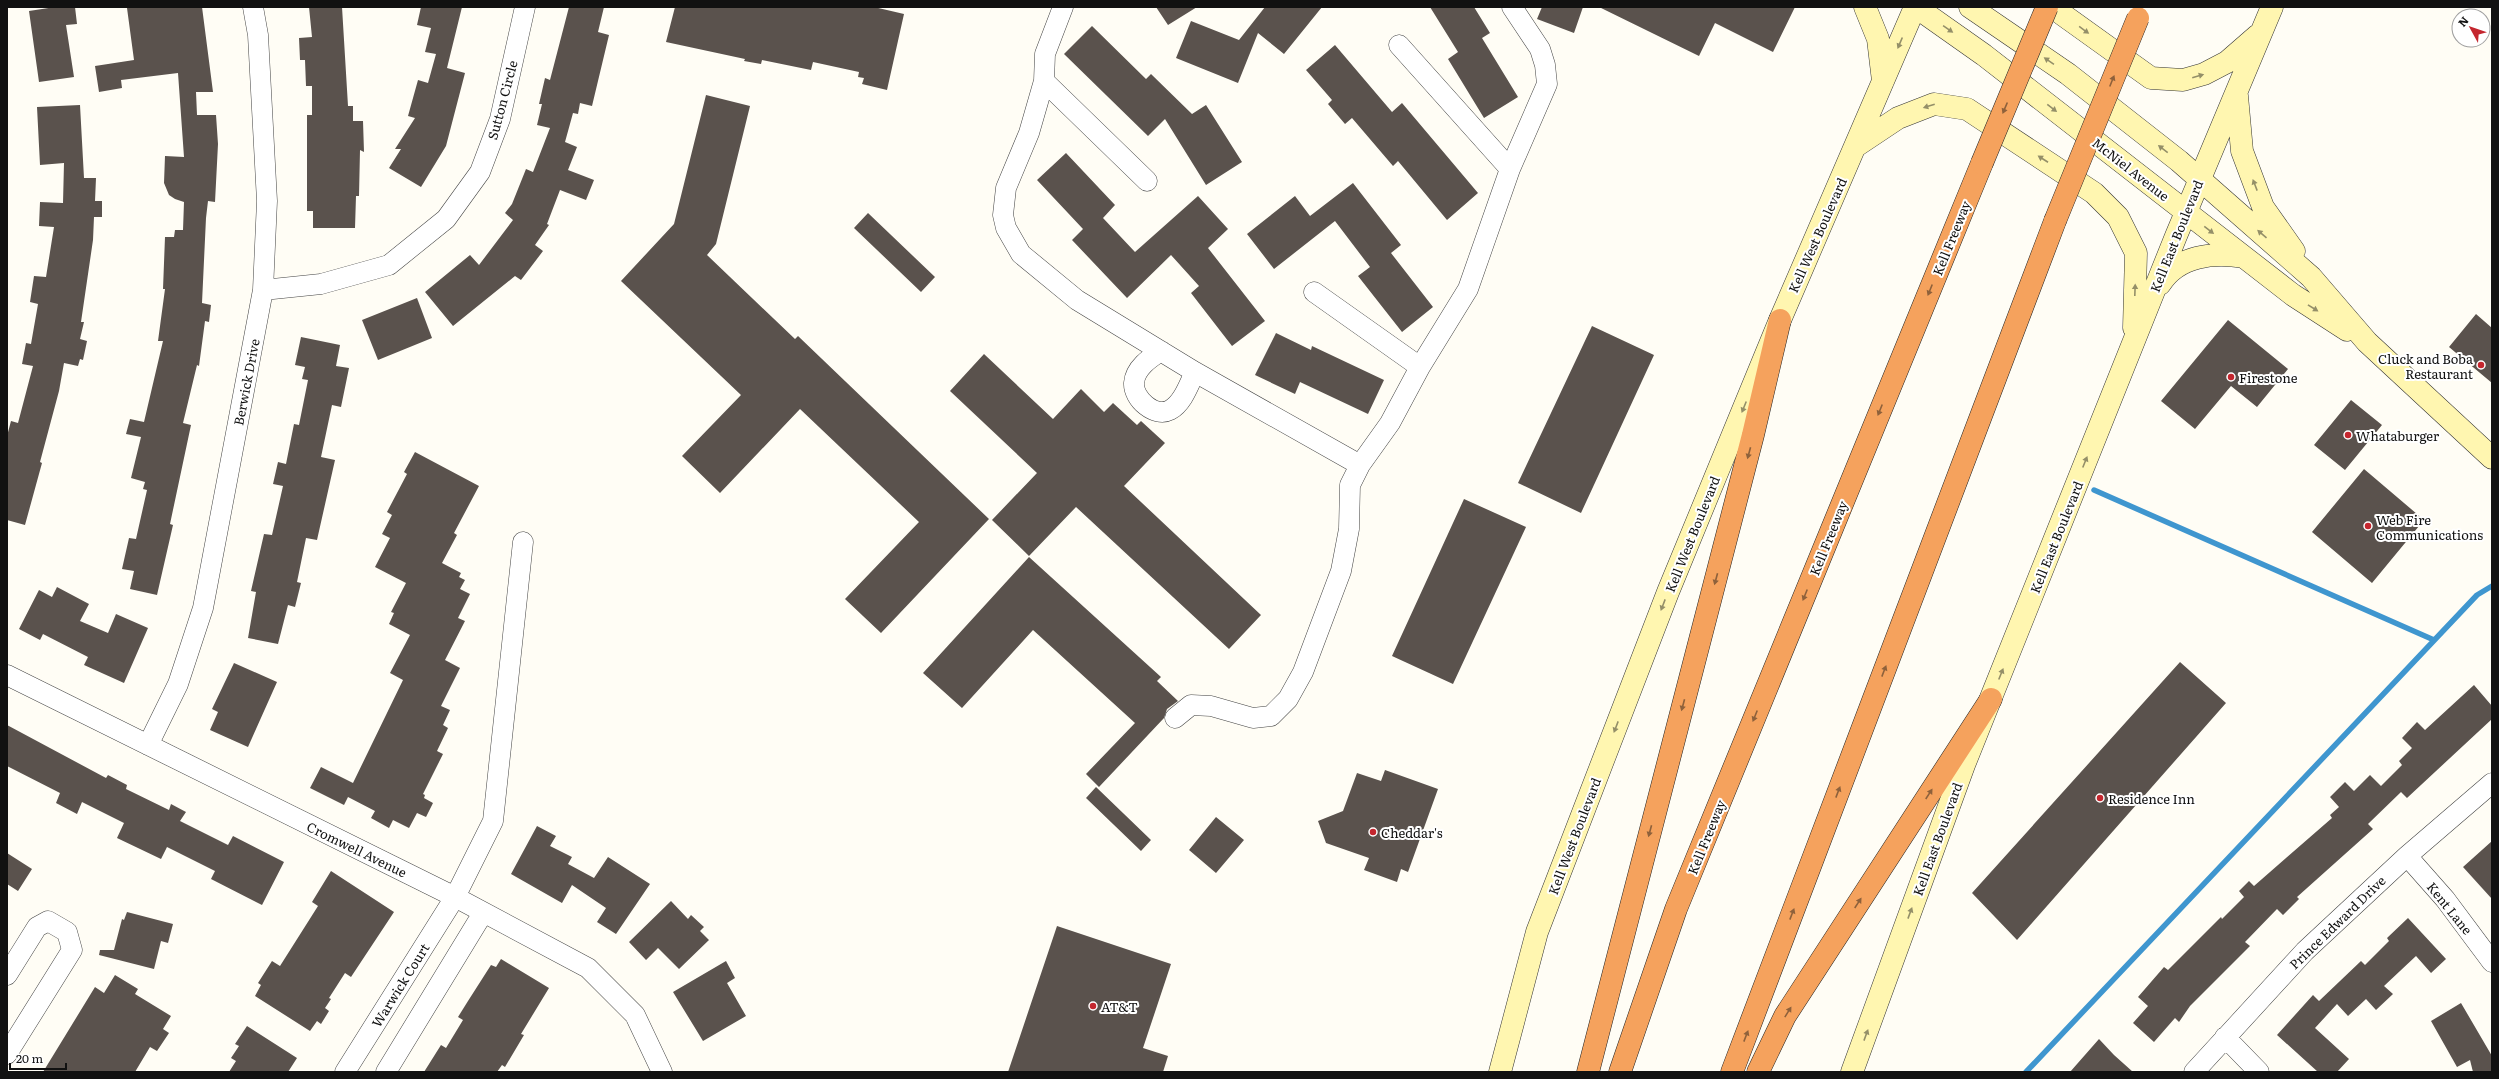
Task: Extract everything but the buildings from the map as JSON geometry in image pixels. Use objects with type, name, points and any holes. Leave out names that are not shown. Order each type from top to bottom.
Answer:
[{"type":"highway","name":"Kell Freeway","points":[[1620,1072],[1676,909],[2047,7]]},
{"type":"highway","points":[[1732,1072],[2055,220],[2140,12]]},
{"type":"highway","points":[[1588,1072],[1754,435],[1780,320]]},
{"type":"highway","points":[[1758,1072],[1785,1016],[1990,700]]},
{"type":"main road","points":[[1865,7],[1878,39],[1883,82]]},
{"type":"main road","name":"Kell West Boulevard","points":[[1500,1072],[1538,932],[1678,568],[1780,320],[1915,7]]},
{"type":"main road","name":"McNiel Avenue","points":[[1915,7],[1984,55],[2293,296],[2367,342]]},
{"type":"main road","name":"McNiel Avenue","points":[[1970,7],[2068,74],[2200,180],[2311,277],[2367,342],[2492,458]]},
{"type":"main road","points":[[2052,7],[2151,78],[2183,80],[2204,74],[2228,62],[2262,32]]},
{"type":"main road","name":"Kell East Boulevard","points":[[1852,1072],[1964,765],[2186,212],[2272,7]]},
{"type":"main road","points":[[2237,92],[2242,151],[2263,207],[2311,277]]},
{"type":"main road","points":[[1856,146],[1898,118],[1934,104],[1967,109],[2094,193],[2118,217],[2136,254],[2133,343]]},
{"type":"main road","points":[[2151,299],[2163,280],[2180,266],[2193,260],[2222,254],[2244,257]]},
{"type":"street","name":"Berwick Drive","points":[[148,745],[178,684],[203,608],[263,290],[267,201],[258,35],[253,7]]},
{"type":"street","name":"Sutton Circle","points":[[263,290],[321,284],[389,265],[446,219],[480,172],[500,119],[525,7]]},
{"type":"street","points":[[1063,7],[1045,54],[1044,81],[1029,133],[1006,188],[1003,215],[1006,228],[1021,254],[1077,300],[1195,372],[1360,466]]},
{"type":"street","points":[[1175,718],[1191,705],[1211,706],[1252,718],[1271,716],[1288,699],[1303,672],[1341,571],[1349,529],[1350,485],[1360,466],[1390,423],[1420,367],[1468,289],[1510,169],[1547,84],[1545,64],[1540,49],[1518,10]]},
{"type":"street","points":[[1399,45],[1510,169]]},
{"type":"street","points":[[1044,81],[1147,181]]},
{"type":"street","points":[[1314,292],[1420,367]]},
{"type":"street","points":[[1161,351],[1143,365],[1134,383],[1136,393],[1151,410],[1161,413],[1170,410],[1187,390],[1195,372]]},
{"type":"street","name":"Warwick Court","points":[[345,1072],[455,897],[493,821],[523,542]]},
{"type":"street","name":"Cromwell Avenue","points":[[7,675],[455,897],[588,968],[635,1015],[662,1072]]},
{"type":"street","name":"Prince Edward Drive","points":[[2194,1072],[2305,951],[2406,856],[2492,783]]},
{"type":"street","name":"Kent Lane","points":[[2406,856],[2445,899],[2492,962]]},
{"type":"street","points":[[386,1072],[483,913]]},
{"type":"street","points":[[7,975],[37,927],[48,922],[67,932],[72,950],[7,1054]]},
{"type":"street","points":[[2225,1037],[2259,1072]]},
{"type":"waterway","points":[[2094,490],[2434,640]]},
{"type":"waterway","points":[[2026,1072],[2477,595],[2492,586]]},
{"type":"place","name":"Cluck and Boba Restaurant","points":[[2481,365]]},
{"type":"place","name":"Firestone","points":[[2231,377]]},
{"type":"place","name":"Whataburger","points":[[2348,435]]},
{"type":"place","name":"Web Fire Communications","points":[[2368,526]]},
{"type":"place","name":"Residence Inn","points":[[2100,798]]},
{"type":"place","name":"Cheddar's","points":[[1373,832]]},
{"type":"place","name":"AT&T","points":[[1093,1006]]}]
